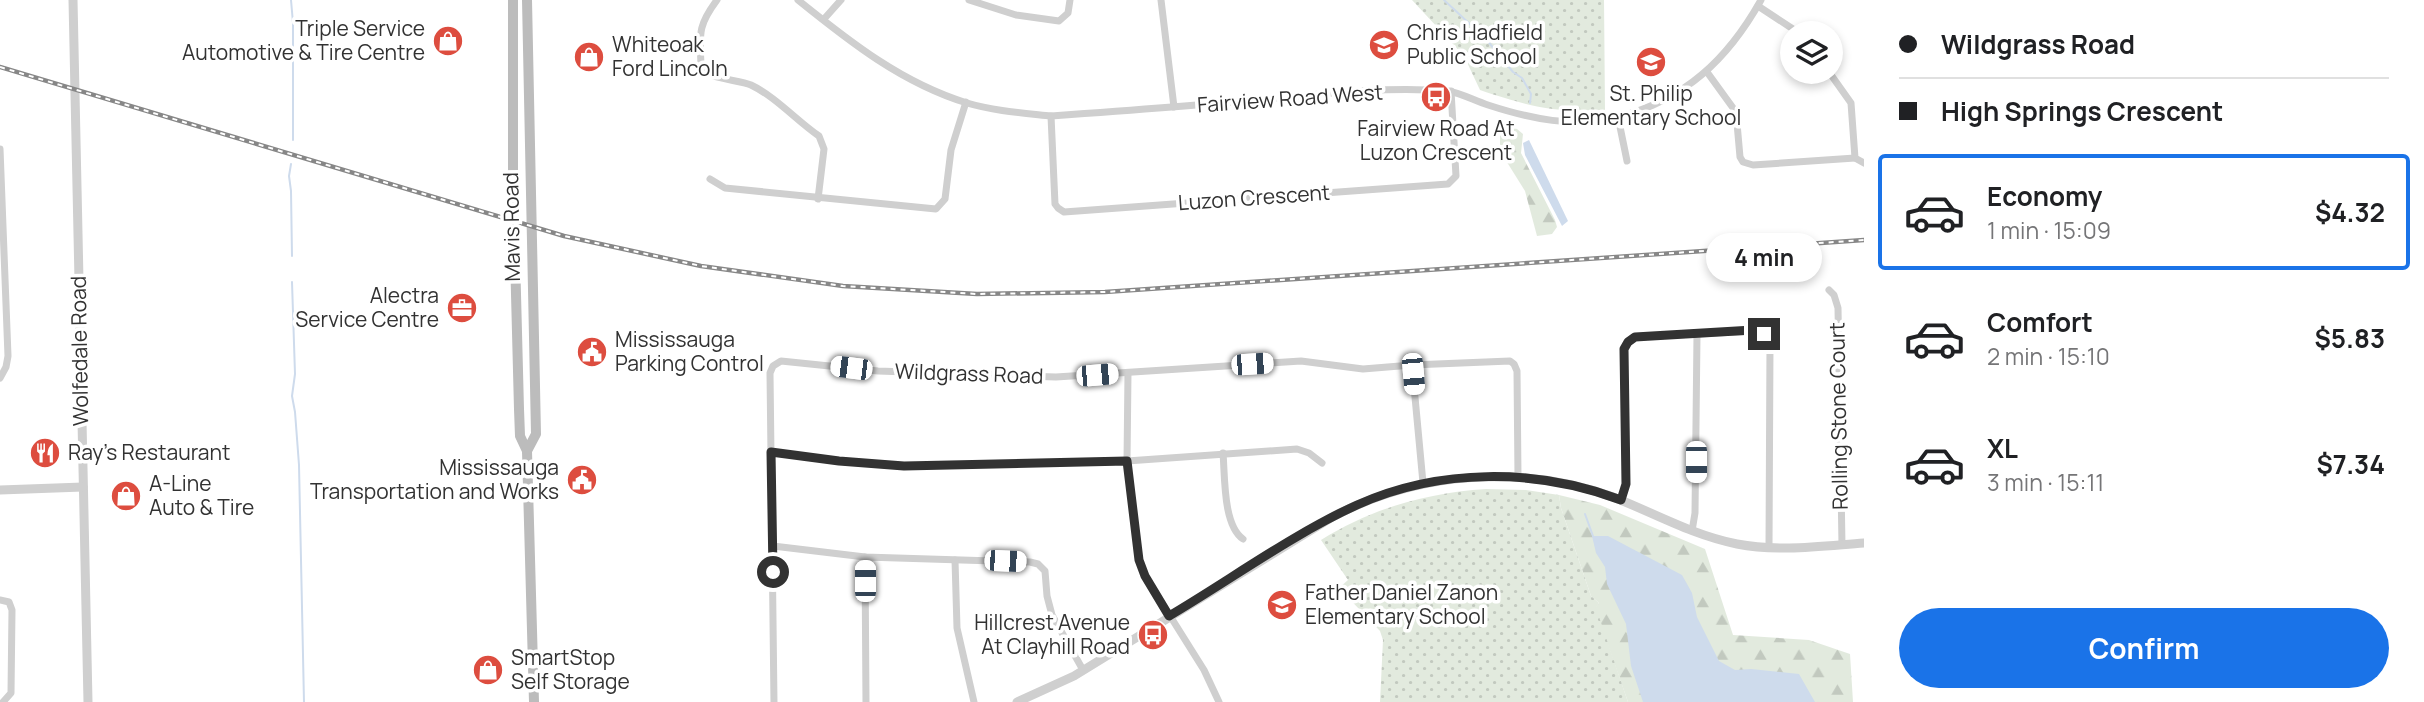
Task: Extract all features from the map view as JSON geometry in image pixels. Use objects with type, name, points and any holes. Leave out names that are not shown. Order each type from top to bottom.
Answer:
[{"type":"main road","name":"Mavis Road","points":[[513,0],[513,179],[519,409],[520,436],[527,451],[534,702]]},
{"type":"main road","name":"Mavis Road","points":[[527,0],[536,434],[527,451]]},
{"type":"street","name":"Wolfedale Road","points":[[73,0],[88,702]]},
{"type":"street","points":[[717,0],[704,18],[700,30],[703,71],[752,86],[819,136],[824,149],[818,199]]},
{"type":"street","name":"Fairview Road West","points":[[798,0],[874,59],[937,92],[1014,113],[1052,116],[1344,92],[1451,92],[1535,119],[1583,122],[1618,117],[1665,99],[1707,72],[1732,45],[1759,3]]},
{"type":"street","points":[[824,19],[841,0]]},
{"type":"street","points":[[968,0],[1016,15],[1059,21],[1068,13],[1070,0]]},
{"type":"street","points":[[1161,0],[1174,107]]},
{"type":"street","points":[[1759,3],[1783,21]]},
{"type":"street","points":[[1707,72],[1736,112],[1740,157],[1743,162],[1753,165],[1855,158],[1864,163]]},
{"type":"street","points":[[1838,84],[1851,103],[1855,158]]},
{"type":"street","name":"Luzon Crescent","points":[[1052,116],[1055,204],[1064,212],[1448,184],[1456,176],[1451,92]]},
{"type":"street","points":[[710,179],[725,188],[818,199],[933,209],[940,207],[947,193],[951,150],[966,102]]},
{"type":"street","points":[[1618,117],[1627,161]]},
{"type":"street","points":[[0,149],[8,356],[0,378]]},
{"type":"street","name":"Rolling Stone Court","points":[[1829,290],[1834,295],[1838,308],[1842,545]]},
{"type":"street","points":[[1621,500],[1626,479],[1625,347],[1628,342],[1635,337],[1753,330],[1764,334],[1770,343],[1769,548]]},
{"type":"street","points":[[1692,531],[1695,513],[1697,335]]},
{"type":"street","name":"Wildgrass Road","points":[[774,702],[770,373],[773,366],[781,361],[906,373],[1056,377],[1301,361],[1363,369],[1505,360],[1514,364],[1517,372],[1518,477]]},
{"type":"street","points":[[1412,365],[1423,483]]},
{"type":"street","points":[[1128,373],[1127,461],[1139,560],[1145,576],[1204,670],[1219,702]]},
{"type":"street","points":[[771,452],[904,466],[1127,461],[1297,449],[1309,453],[1322,463]]},
{"type":"street","points":[[1223,453],[1230,521],[1236,533],[1243,539]]},
{"type":"street","points":[[1017,702],[1083,670],[1340,513],[1378,496],[1423,483],[1518,477],[1575,486],[1621,500],[1692,531],[1738,544],[1769,548],[1864,543]]},
{"type":"street","points":[[0,490],[83,487]]},
{"type":"street","points":[[773,547],[865,557],[1030,562],[1038,565],[1045,571],[1052,615],[1083,670]]},
{"type":"street","points":[[865,557],[866,702]]},
{"type":"street","points":[[955,560],[957,628],[974,702]]},
{"type":"street","points":[[0,600],[9,602],[12,610],[11,693],[3,702]]},
{"type":"green space","points":[[1412,0],[1604,0],[1605,110],[1541,107],[1480,90],[1464,56]]},
{"type":"green space","points":[[1500,123],[1523,134],[1521,153],[1555,220],[1557,227],[1552,234],[1537,236],[1525,191],[1500,151]]},
{"type":"green space","points":[[1486,489],[1526,490],[1559,495],[1591,596],[1599,603],[1596,608],[1628,702],[1380,702],[1383,640],[1380,631],[1339,588],[1348,580],[1321,540],[1360,519],[1400,504],[1442,494]]},
{"type":"green space","points":[[1559,495],[1600,505],[1705,549],[1733,635],[1809,640],[1850,654],[1853,702],[1628,702],[1595,608],[1599,603],[1591,596]]},
{"type":"water","points":[[1529,140],[1568,221],[1562,226],[1525,155],[1523,143]]},
{"type":"water","points":[[1592,536],[1608,536],[1682,575],[1692,593],[1697,617],[1719,661],[1735,670],[1799,674],[1815,702],[1643,702],[1631,666],[1626,624],[1607,584],[1605,567],[1596,553]]},
{"type":"waterway","points":[[291,0],[293,140]]},
{"type":"waterway","points":[[1444,0],[1486,39],[1513,72],[1522,78],[1531,94],[1530,103]]},
{"type":"waterway","points":[[291,164],[289,176],[292,256]]},
{"type":"waterway","points":[[292,282],[295,374],[292,396],[299,465],[304,702]]},
{"type":"waterway","points":[[1585,514],[1593,536]]},
{"type":"railway","points":[[0,67],[564,236],[701,266],[843,286],[977,294],[1105,292],[1864,240]]},
{"type":"place","name":"Triple Service Automotive & Tire Centre","points":[[448,41]]},
{"type":"place","name":"Chris Hadfield Public School","points":[[1384,45]]},
{"type":"place","name":"Whiteoak Ford Lincoln","points":[[589,57]]},
{"type":"place","name":"St. Philip Elementary School","points":[[1651,62]]},
{"type":"place","name":"Fairview Road At Luzon Crescent","points":[[1436,97]]},
{"type":"place","name":"Alectra Service Centre","points":[[462,308]]},
{"type":"place","name":"Mississauga Parking Control","points":[[592,352]]},
{"type":"place","name":"Ray's Restaurant","points":[[45,453]]},
{"type":"place","name":"Mississauga Transportation and Works","points":[[582,480]]},
{"type":"place","name":"A-Line Auto & Tire","points":[[126,496]]},
{"type":"place","name":"Father Daniel Zanon Elementary School","points":[[1282,605]]},
{"type":"place","name":"Hillcrest Avenue At Clayhill Road","points":[[1153,635]]},
{"type":"place","name":"SmartStop Self Storage","points":[[488,670]]},
{"type":"route","points":[[773,572],[771,452],[904,466],[1127,461],[1139,560],[1145,576],[1169,616],[1340,513],[1378,496],[1423,483],[1518,477],[1575,486],[1621,500],[1626,484],[1624,349],[1628,342],[1635,337],[1753,330],[1764,334]]}]
